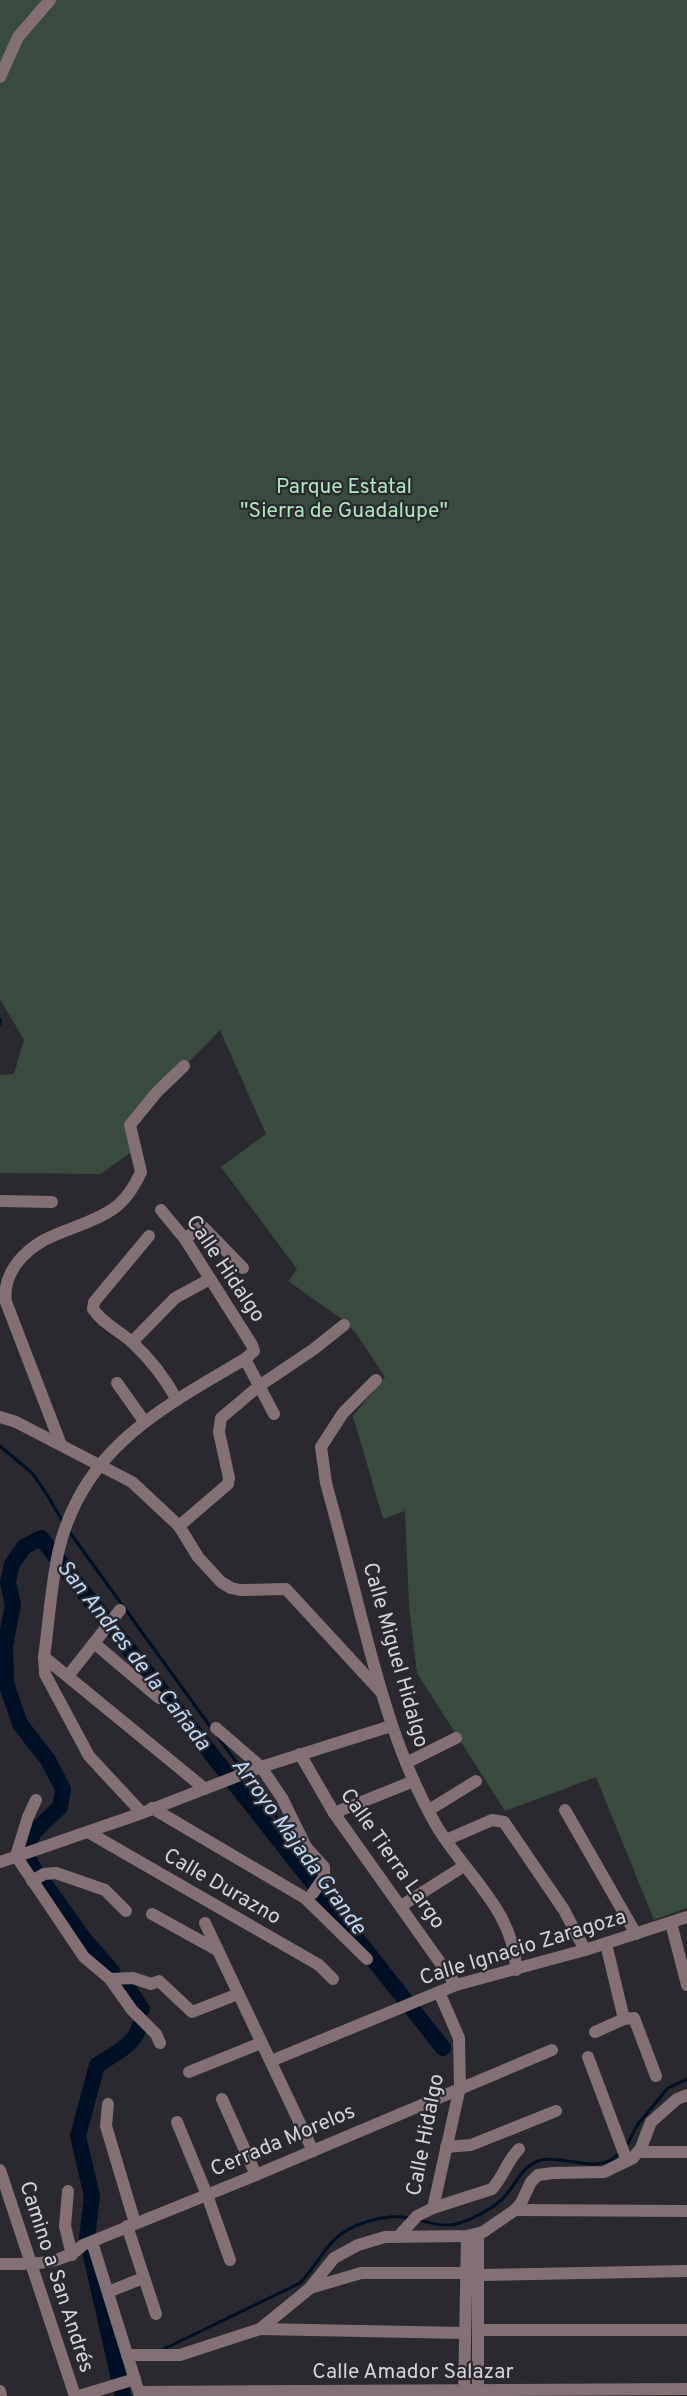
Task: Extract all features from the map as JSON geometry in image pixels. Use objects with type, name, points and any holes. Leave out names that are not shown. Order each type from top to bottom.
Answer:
[{"type":"street","points":[[0,77],[18,37],[50,0]]},
{"type":"street","points":[[61,1445],[6,1302],[7,1282],[12,1270],[33,1247],[56,1233],[105,1214],[122,1201],[141,1172],[129,1125],[157,1092],[184,1066]]},
{"type":"street","points":[[0,1201],[52,1202]]},
{"type":"street","name":"Calle Hidalgo","points":[[161,1210],[185,1239],[252,1345],[249,1355],[259,1386],[274,1414]]},
{"type":"street","points":[[185,1239],[203,1227],[243,1268]]},
{"type":"street","points":[[149,1236],[94,1302],[93,1309],[132,1342],[163,1376],[177,1400]]},
{"type":"street","points":[[132,1342],[175,1298],[210,1278]]},
{"type":"street","points":[[179,1526],[228,1484],[229,1478],[218,1427],[226,1413],[259,1386],[314,1349],[344,1325]]},
{"type":"street","points":[[249,1355],[144,1421],[98,1464],[75,1505],[59,1548],[44,1657],[45,1674],[89,1756],[147,1811],[305,1898],[367,1959]]},
{"type":"street","name":"Calle Miguel Hidalgo","points":[[375,1380],[343,1413],[321,1447],[326,1483],[391,1726],[414,1781],[446,1840],[500,1912],[511,1933],[515,1948],[516,1970]]},
{"type":"street","points":[[117,1383],[144,1421]]},
{"type":"street","points":[[0,1417],[16,1422],[132,1482],[179,1526],[198,1557],[221,1582],[240,1590],[286,1589],[337,1647],[381,1692]]},
{"type":"street","points":[[68,1676],[120,1610]]},
{"type":"street","points":[[94,1643],[159,1698]]},
{"type":"street","points":[[44,1657],[205,1789]]},
{"type":"street","points":[[0,1862],[147,1811],[261,1767],[391,1726]]},
{"type":"street","points":[[216,1728],[261,1767],[282,1798],[306,1847],[324,1867],[324,1877],[313,1893]]},
{"type":"street","points":[[406,1763],[456,1738]]},
{"type":"street","name":"Calle Tierra Largo","points":[[300,1754],[334,1813],[456,1985]]},
{"type":"street","points":[[334,1813],[414,1781]]},
{"type":"street","points":[[429,1810],[476,1781]]},
{"type":"street","points":[[36,1800],[28,1817],[16,1856],[84,1957],[110,1978],[132,2010],[156,2034],[160,2043]]},
{"type":"street","points":[[565,1810],[636,1934]]},
{"type":"street","points":[[446,1840],[492,1820],[500,1820],[508,1826],[564,1910],[585,1950]]},
{"type":"street","name":"Calle Durazno","points":[[88,1832],[319,1965],[333,1979]]},
{"type":"street","points":[[401,1906],[464,1866]]},
{"type":"street","points":[[32,1881],[44,1874],[56,1873],[105,1890],[126,1911]]},
{"type":"street","points":[[152,1914],[217,1950]]},
{"type":"street","name":"Calle Ignacio Zaragoza","points":[[271,2061],[456,1985],[606,1944],[687,1917]]},
{"type":"street","points":[[206,1923],[313,2151]]},
{"type":"street","points":[[671,1923],[687,1985]]},
{"type":"street","points":[[606,1944],[624,2019]]},
{"type":"street","points":[[110,1978],[133,1978],[151,1984],[160,1982],[192,2012],[238,1994]]},
{"type":"street","name":"Calle Hidalgo","points":[[398,2237],[417,2216],[433,2208],[460,2087],[459,2038],[439,1992]]},
{"type":"street","points":[[595,2032],[624,2019],[633,2018],[637,2022],[656,2076]]},
{"type":"street","points":[[189,2072],[261,2043]]},
{"type":"street","name":"Cerrada Morelos","points":[[0,2264],[30,2265],[72,2255],[88,2243],[552,2050]]},
{"type":"street","points":[[588,2056],[627,2161]]},
{"type":"street","points":[[260,2329],[309,2289],[322,2271],[340,2254],[374,2239],[473,2235],[514,2210],[521,2203],[531,2182],[541,2174],[604,2172],[627,2161],[639,2152],[651,2122],[677,2099],[687,2095]]},
{"type":"street","points":[[222,2099],[256,2175]]},
{"type":"street","points":[[108,2104],[106,2127],[143,2278],[156,2314]]},
{"type":"street","points":[[446,2147],[471,2145],[556,2110]]},
{"type":"street","points":[[177,2122],[207,2195],[230,2260]]},
{"type":"street","points":[[433,2208],[492,2189],[507,2163],[519,2149]]},
{"type":"street","points":[[639,2152],[687,2152]]},
{"type":"street","name":"Camino a San Andrés","points":[[0,2170],[30,2265],[77,2396]]},
{"type":"street","points":[[68,2191],[65,2226],[72,2255]]},
{"type":"street","points":[[514,2210],[687,2211]]},
{"type":"street","points":[[464,2394],[466,2273],[473,2235]]},
{"type":"street","points":[[473,2235],[479,2275],[478,2394]]},
{"type":"street","points":[[88,2243],[108,2292],[140,2394]]},
{"type":"street","points":[[479,2275],[687,2271]]},
{"type":"street","points":[[309,2289],[361,2273],[466,2273]]},
{"type":"street","points":[[108,2292],[143,2278]]},
{"type":"street","points":[[127,2355],[185,2354],[260,2329],[464,2333]]},
{"type":"street","points":[[478,2330],[687,2330]]},
{"type":"street","points":[[77,2396],[135,2379]]},
{"type":"street","name":"Calle Amador Salazar","points":[[140,2394],[631,2393],[687,2389]]},
{"type":"street","points":[[0,2391],[2,2396]]},
{"type":"green space","name":"Parque Estatal \"Sierra de Guadalupe\"","points":[[0,0],[687,0],[687,1908],[654,1920],[596,1777],[505,1811],[417,1673],[409,1607],[405,1511],[383,1519],[353,1416],[385,1377],[356,1333],[342,1319],[288,1281],[297,1269],[221,1167],[266,1134],[220,1030],[136,1116],[131,1152],[101,1174],[0,1173],[0,1075],[14,1074],[24,1040],[0,999]]},
{"type":"waterway","name":"Arroyo Majada Grande","points":[[0,1019],[0,1024]]},
{"type":"waterway","name":"Arroyo Majada Grande","points":[[0,1446],[32,1473],[63,1522]]},
{"type":"waterway","name":"Arroyo Majada Grande","points":[[68,1530],[212,1729]]},
{"type":"waterway","name":"San Andres de la Cañada","points":[[27,1844],[35,1831],[60,1807],[63,1789],[48,1760],[20,1724],[6,1683],[5,1646],[13,1605],[8,1582],[12,1564],[24,1547],[41,1538],[443,2048]]},
{"type":"waterway","name":"Arroyo Majada Grande","points":[[218,1737],[242,1770]]},
{"type":"waterway","name":"Arroyo Majada Grande","points":[[246,1775],[320,1877]]},
{"type":"waterway","name":"San Andres de la Cañada","points":[[29,1860],[35,1870]]},
{"type":"waterway","name":"Arroyo Majada Grande","points":[[323,1882],[409,2001]]},
{"type":"waterway","name":"San Andres de la Cañada","points":[[44,1883],[84,1939],[112,1971]]},
{"type":"waterway","name":"San Andres de la Cañada","points":[[126,1985],[142,2009]]},
{"type":"waterway","name":"Arroyo Majada Grande","points":[[413,2006],[443,2048]]},
{"type":"waterway","name":"San Andres de la Cañada","points":[[119,2379],[87,2238],[92,2196],[78,2136],[97,2065],[128,2044],[139,2027]]},
{"type":"waterway","points":[[628,2143],[638,2124],[668,2088],[687,2079]]},
{"type":"waterway","points":[[418,2220],[446,2225],[472,2218],[502,2200],[525,2170],[541,2160],[601,2164],[617,2155]]},
{"type":"waterway","points":[[164,2349],[300,2283],[333,2241],[348,2230],[368,2221],[390,2217],[409,2218]]},
{"type":"waterway","points":[[117,2372],[126,2367]]},
{"type":"waterway","points":[[121,2388],[123,2396]]}]
